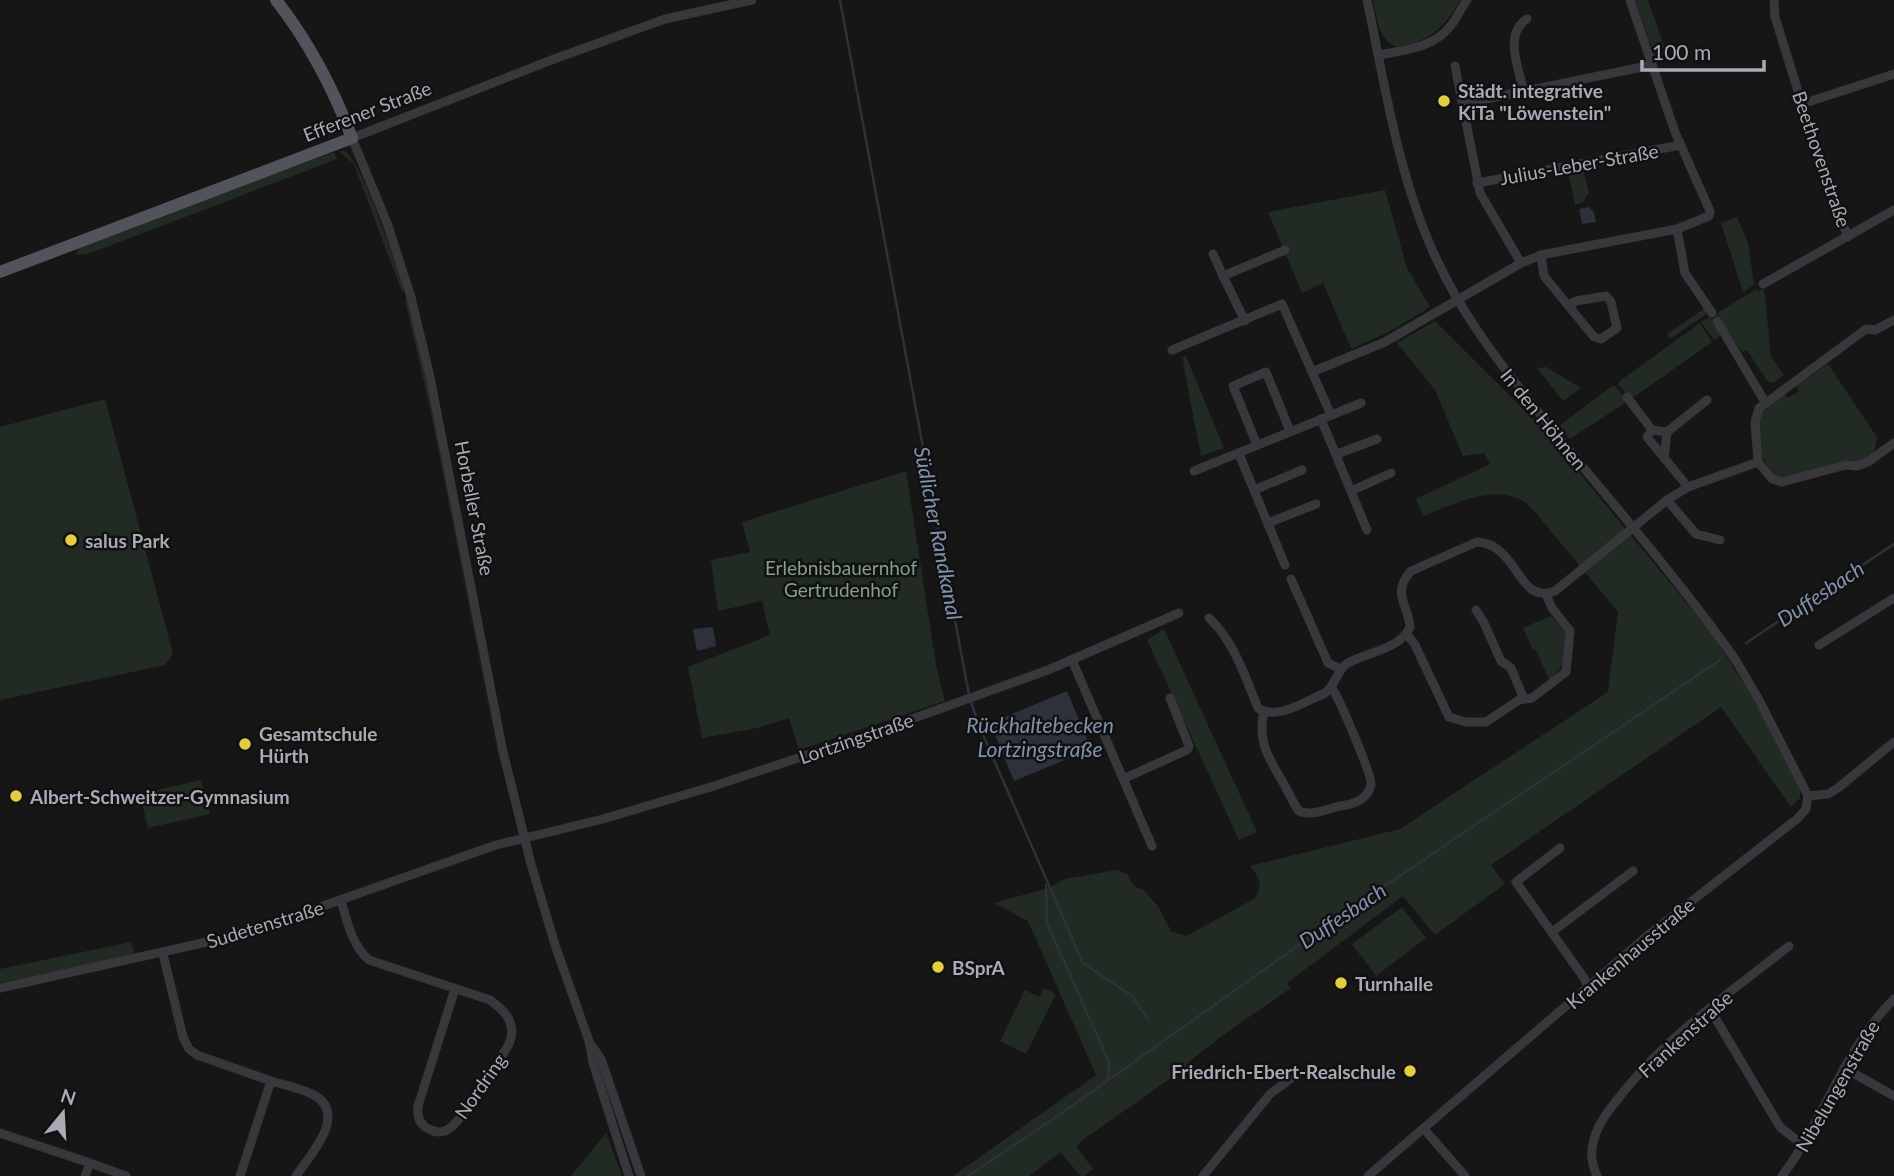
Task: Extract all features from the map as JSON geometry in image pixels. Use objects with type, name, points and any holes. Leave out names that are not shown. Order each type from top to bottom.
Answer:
[{"type":"main road","name":"Horbeller Straße","points":[[276,0],[317,59],[352,138]]},
{"type":"main road","name":"Efferener Straße","points":[[0,272],[352,138]]},
{"type":"street","name":"Efferener Straße","points":[[352,138],[554,59],[666,19],[752,0]]},
{"type":"street","name":"In den Höhnen","points":[[1367,0],[1401,156],[1416,207],[1434,254],[1457,300],[1504,370],[1735,659],[1808,796]]},
{"type":"street","points":[[1378,55],[1418,48],[1431,42],[1451,25],[1467,0]]},
{"type":"street","points":[[1312,372],[1385,342],[1521,262],[1541,255],[1677,229],[1709,216],[1710,211],[1681,145],[1630,0]]},
{"type":"street","name":"Beethovenstraße","points":[[1774,0],[1775,17],[1826,181],[1848,237]]},
{"type":"street","points":[[1524,92],[1514,32],[1527,19]]},
{"type":"street","points":[[1462,104],[1652,65]]},
{"type":"street","points":[[1455,66],[1480,193],[1521,262]]},
{"type":"street","points":[[1802,104],[1894,74]]},
{"type":"street","name":"Horbeller Straße","points":[[352,138],[387,223],[411,298],[430,377],[503,752],[524,839],[629,1176]]},
{"type":"street","name":"Julius-Leber-Straße","points":[[1477,183],[1681,145]]},
{"type":"street","points":[[1763,284],[1894,210]]},
{"type":"street","points":[[1677,229],[1685,273],[1765,402]]},
{"type":"street","points":[[1223,276],[1285,250]]},
{"type":"street","points":[[1213,254],[1245,321]]},
{"type":"street","points":[[1541,255],[1544,276],[1594,337],[1601,339],[1616,328],[1611,302],[1606,296],[1576,301],[1569,305]]},
{"type":"street","points":[[1172,350],[1282,304],[1312,372],[1337,454],[1367,530]]},
{"type":"street","points":[[1894,320],[1875,330],[1866,329],[1765,402],[1759,408],[1755,422],[1758,462],[1772,479],[1789,482],[1846,465],[1857,466],[1868,462],[1894,443]]},
{"type":"street","points":[[1257,445],[1233,386],[1266,372],[1290,431]]},
{"type":"street","points":[[1627,397],[1652,430],[1667,432]]},
{"type":"street","points":[[1664,458],[1667,432],[1707,400]]},
{"type":"street","points":[[1194,471],[1361,403]]},
{"type":"street","points":[[1652,430],[1647,437],[1688,487]]},
{"type":"street","points":[[1337,454],[1377,439]]},
{"type":"street","points":[[1239,453],[1285,565]]},
{"type":"street","points":[[1209,618],[1220,628],[1231,646],[1258,708],[1274,713],[1325,694],[1332,688],[1345,664],[1404,639],[1409,620],[1400,598],[1405,577],[1411,571],[1477,542],[1494,545],[1530,588],[1537,593],[1546,594],[1555,591],[1667,500],[1688,487],[1758,462]]},
{"type":"street","points":[[1254,490],[1302,470]]},
{"type":"street","points":[[1351,491],[1391,473]]},
{"type":"street","points":[[1667,500],[1696,534],[1720,540]]},
{"type":"street","points":[[1268,523],[1316,504]]},
{"type":"street","points":[[1291,579],[1328,663],[1341,669]]},
{"type":"street","points":[[1407,635],[1414,643],[1449,717],[1466,722],[1486,722],[1524,699],[1532,698],[1563,676],[1568,666],[1570,631],[1552,608],[1546,594]]},
{"type":"street","points":[[1819,645],[1894,598]]},
{"type":"street","points":[[1476,610],[1500,660],[1511,668],[1524,699]]},
{"type":"street","name":"Lortzingstraße","points":[[524,839],[714,786],[870,734],[1072,660],[1179,613]]},
{"type":"street","points":[[1072,660],[1153,846]]},
{"type":"street","points":[[1264,712],[1261,737],[1277,776],[1299,811],[1310,814],[1358,802],[1368,791],[1371,776],[1346,713],[1332,688]]},
{"type":"street","points":[[1123,779],[1187,750],[1189,746],[1170,698]]},
{"type":"street","points":[[1808,796],[1828,793],[1838,788],[1894,742]]},
{"type":"street","name":"Krankenhausstraße","points":[[1368,1176],[1504,1056],[1652,932],[1797,819],[1806,809],[1808,796]]},
{"type":"street","name":"Sudetenstraße","points":[[0,988],[163,954],[286,919],[496,845],[524,839]]},
{"type":"street","points":[[1560,848],[1516,881],[1588,988]]},
{"type":"street","points":[[1552,932],[1633,871]]},
{"type":"street","name":"Nordring","points":[[341,900],[359,952],[369,960],[490,1000],[510,1019],[512,1037],[459,1119],[442,1132],[421,1124],[417,1115],[455,989]]},
{"type":"street","name":"Frankenstraße","points":[[1597,1176],[1592,1154],[1594,1139],[1610,1107],[1653,1058],[1789,946]]},
{"type":"street","points":[[163,954],[183,1037],[189,1049],[197,1055],[313,1095],[328,1113],[326,1129],[296,1176]]},
{"type":"street","name":"Nibelungenstraße","points":[[1782,1176],[1804,1146],[1844,1068],[1877,1015],[1894,999]]},
{"type":"street","points":[[1710,1009],[1780,1127],[1804,1146]]},
{"type":"street","name":"Horbeller Straße","points":[[589,1041],[601,1059],[641,1176]]},
{"type":"street","points":[[1844,1068],[1894,1096]]},
{"type":"street","points":[[1203,1176],[1270,1094],[1298,1073]]},
{"type":"street","points":[[240,1176],[271,1081]]},
{"type":"street","points":[[1424,1129],[1465,1176]]},
{"type":"street","points":[[0,1133],[126,1176]]},
{"type":"street","points":[[85,1176],[90,1163]]},
{"type":"green space","points":[[1373,0],[1460,0],[1442,26],[1434,32],[1417,42],[1396,47],[1385,39],[1382,33]]},
{"type":"green space","points":[[1635,0],[1648,0],[1667,54],[1656,59]]},
{"type":"green space","points":[[339,151],[345,151],[353,160],[361,175],[386,237],[404,289],[402,292],[354,164]]},
{"type":"green space","points":[[334,152],[337,159],[88,254],[75,255],[80,247],[168,212]]},
{"type":"green space","points":[[1583,169],[1589,193],[1582,203],[1575,205],[1568,171]]},
{"type":"green space","points":[[1385,190],[1407,268],[1430,307],[1389,332],[1351,348],[1323,283],[1302,293],[1268,212]]},
{"type":"green space","points":[[1737,217],[1748,242],[1754,285],[1743,292],[1721,223]]},
{"type":"green space","points":[[1764,288],[1771,356],[1784,375],[1773,383],[1768,382],[1747,350],[1742,352],[1717,315],[1757,289],[1758,291]]},
{"type":"green space","points":[[407,299],[420,350],[509,812],[430,408],[405,300]]},
{"type":"green space","points":[[1705,308],[1708,313],[1670,339],[1667,334]]},
{"type":"green space","points":[[1710,317],[1722,335],[1714,340],[1701,322]]},
{"type":"green space","points":[[1435,321],[1543,429],[1710,631],[1750,693],[1800,787],[1800,798],[1791,807],[1721,707],[1491,865],[1505,884],[1435,935],[1403,896],[1287,983],[1291,988],[1226,1033],[1191,1060],[1185,1068],[1080,1142],[1077,1147],[1093,1169],[1084,1176],[1080,1176],[1061,1152],[1029,1176],[953,1176],[1096,1075],[1028,921],[994,903],[1048,888],[1065,879],[1117,870],[1127,874],[1134,886],[1143,890],[1158,906],[1171,931],[1186,936],[1254,899],[1259,890],[1259,882],[1250,866],[1400,829],[1608,692],[1618,612],[1528,504],[1511,496],[1486,495],[1423,516],[1416,499],[1490,464],[1484,453],[1463,456],[1435,390],[1397,343]]},
{"type":"green space","points":[[1700,323],[1712,342],[1631,399],[1618,384],[1621,380]]},
{"type":"green space","points":[[1186,356],[1224,448],[1201,456],[1184,368],[1183,357]]},
{"type":"green space","points":[[1828,364],[1877,437],[1874,454],[1856,463],[1851,460],[1787,478],[1774,476],[1761,456],[1758,415],[1785,393],[1788,398],[1799,391],[1796,386]]},
{"type":"green space","points":[[1546,367],[1581,388],[1563,401],[1537,368]]},
{"type":"green space","points":[[1612,386],[1626,399],[1625,403],[1570,439],[1559,426]]},
{"type":"green space","name":"salus Park","points":[[105,399],[173,654],[165,665],[0,700],[0,427]]},
{"type":"green space","name":"Erlebnisbauernhof Gertrudenhof","points":[[906,471],[936,665],[945,701],[799,750],[789,718],[757,728],[702,738],[688,667],[770,635],[762,601],[718,611],[711,560],[750,552],[742,522]]},
{"type":"green space","points":[[1551,616],[1566,633],[1562,665],[1549,680],[1523,628]]},
{"type":"green space","points":[[1164,629],[1257,832],[1239,840],[1147,640]]},
{"type":"green space","points":[[201,780],[210,814],[148,828],[140,794]]},
{"type":"green space","points":[[1402,907],[1426,938],[1376,976],[1352,944]]},
{"type":"green space","points":[[131,942],[135,955],[0,983],[0,969]]},
{"type":"green space","points":[[1044,988],[1056,994],[1026,1054],[1000,1041],[1025,990],[1039,997]]},
{"type":"green space","points":[[606,1133],[622,1176],[571,1176]]},
{"type":"water","points":[[1588,207],[1594,212],[1596,222],[1582,224],[1579,209]]},
{"type":"water","points":[[713,627],[716,646],[697,651],[693,629]]},
{"type":"water","name":"Rückhaltebecken Lortzingstraße","points":[[1067,691],[1091,749],[1014,781],[990,723]]},
{"type":"waterway","name":"Südlicher Randkanal","points":[[840,0],[969,695]]},
{"type":"waterway","name":"Duffesbach","points":[[1746,643],[1894,544]]},
{"type":"waterway","name":"Duffesbach","points":[[968,1176],[1069,1108],[1330,923],[1720,660]]},
{"type":"waterway","name":"Südlicher Randkanal","points":[[971,702],[1083,963],[1132,996],[1148,1019]]},
{"type":"waterway","points":[[1046,885],[1047,923],[1108,1060],[1107,1079]]},
{"type":"place","name":"Städt. integrative KiTa \"Löwenstein\"","points":[[1444,101]]},
{"type":"place","name":"salus Park","points":[[71,540]]},
{"type":"place","name":"Gesamtschule Hürth","points":[[245,744]]},
{"type":"place","name":"Albert-Schweitzer-Gymnasium","points":[[16,796]]},
{"type":"place","name":"BSprA","points":[[938,967]]},
{"type":"place","name":"Turnhalle","points":[[1341,983]]},
{"type":"place","name":"Friedrich-Ebert-Realschule","points":[[1410,1071]]}]
